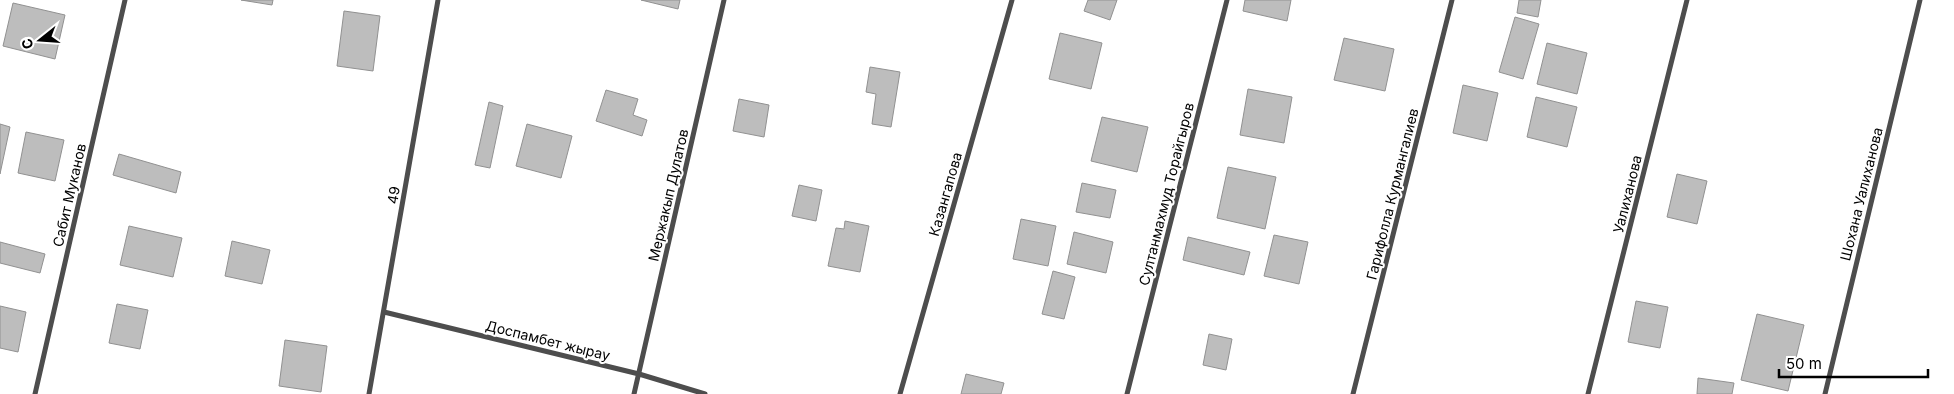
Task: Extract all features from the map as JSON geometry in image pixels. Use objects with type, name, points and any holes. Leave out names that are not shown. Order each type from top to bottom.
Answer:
[{"type":"street","name":"Сабит Муканов","points":[[35,394],[125,0]]},
{"type":"street","name":"49","points":[[369,394],[438,0]]},
{"type":"street","name":"Мержакып Дулатов","points":[[634,394],[724,0]]},
{"type":"street","name":"Казангапова","points":[[900,394],[1012,0]]},
{"type":"street","name":"Султанмахмуд Торайгыров","points":[[1127,394],[1227,0]]},
{"type":"street","name":"Гарифолла Курмангалиев","points":[[1353,394],[1452,0]]},
{"type":"street","name":"Уалиханова","points":[[1588,394],[1687,0]]},
{"type":"street","name":"Шохана Уалиханова","points":[[1824,394],[1920,0]]},
{"type":"street","name":"Доспамбет жырау","points":[[384,312],[639,374],[705,394]]},
{"type":"building","points":[[241,0],[273,0],[272,5]]},
{"type":"building","points":[[641,0],[680,0],[678,9]]},
{"type":"building","points":[[1088,0],[1117,0],[1110,20],[1084,11]]},
{"type":"building","points":[[1245,0],[1291,0],[1287,21],[1243,11]]},
{"type":"building","points":[[1519,0],[1541,0],[1538,17],[1517,13]]},
{"type":"building","points":[[13,3],[65,15],[55,59],[3,46]]},
{"type":"building","points":[[344,11],[380,16],[373,71],[337,66]]},
{"type":"building","points":[[1515,17],[1539,24],[1523,79],[1499,72]]},
{"type":"building","points":[[1060,33],[1102,43],[1091,89],[1049,79]]},
{"type":"building","points":[[1344,38],[1394,49],[1385,91],[1334,80]]},
{"type":"building","points":[[1547,43],[1587,53],[1577,94],[1537,84]]},
{"type":"building","points":[[870,67],[900,72],[891,127],[872,124],[876,94],[866,92]]},
{"type":"building","points":[[1463,85],[1498,93],[1487,141],[1453,133]]},
{"type":"building","points":[[1248,89],[1292,97],[1284,143],[1240,135]]},
{"type":"building","points":[[606,90],[638,99],[633,115],[647,120],[642,136],[596,121]]},
{"type":"building","points":[[1536,97],[1577,107],[1567,147],[1527,137]]},
{"type":"building","points":[[739,99],[769,105],[764,137],[733,131]]},
{"type":"building","points":[[489,102],[503,106],[490,168],[475,165]]},
{"type":"building","points":[[1102,117],[1148,127],[1137,172],[1091,161]]},
{"type":"building","points":[[0,124],[10,127],[0,174]]},
{"type":"building","points":[[527,124],[572,136],[561,178],[516,166]]},
{"type":"building","points":[[26,132],[64,140],[55,181],[18,173]]},
{"type":"building","points":[[119,154],[181,172],[176,193],[113,175]]},
{"type":"building","points":[[1228,167],[1276,177],[1265,229],[1217,218]]},
{"type":"building","points":[[1677,174],[1707,181],[1697,224],[1667,217]]},
{"type":"building","points":[[1082,183],[1116,190],[1110,218],[1076,212]]},
{"type":"building","points":[[799,185],[822,190],[816,221],[792,216]]},
{"type":"building","points":[[1021,219],[1056,226],[1048,266],[1013,259]]},
{"type":"building","points":[[845,221],[869,226],[860,272],[828,266],[836,228],[844,229]]},
{"type":"building","points":[[129,226],[182,238],[173,277],[120,265]]},
{"type":"building","points":[[1074,232],[1113,242],[1106,273],[1067,264]]},
{"type":"building","points":[[1274,235],[1308,242],[1299,284],[1264,276]]},
{"type":"building","points":[[1188,237],[1250,252],[1244,275],[1183,260]]},
{"type":"building","points":[[232,241],[270,250],[262,284],[225,276]]},
{"type":"building","points":[[0,242],[45,254],[40,273],[0,263]]},
{"type":"building","points":[[1053,271],[1075,277],[1064,319],[1042,314]]},
{"type":"building","points":[[1636,301],[1668,307],[1660,348],[1628,342]]},
{"type":"building","points":[[117,304],[148,310],[140,349],[109,343]]},
{"type":"building","points":[[0,306],[26,312],[18,352],[0,348]]},
{"type":"building","points":[[1757,314],[1804,325],[1788,391],[1741,380]]},
{"type":"building","points":[[1209,334],[1232,339],[1226,370],[1203,365]]},
{"type":"building","points":[[285,340],[327,346],[321,392],[279,386]]},
{"type":"building","points":[[966,374],[1004,383],[1001,394],[961,394]]},
{"type":"building","points":[[1698,378],[1734,383],[1732,394],[1697,394]]}]
